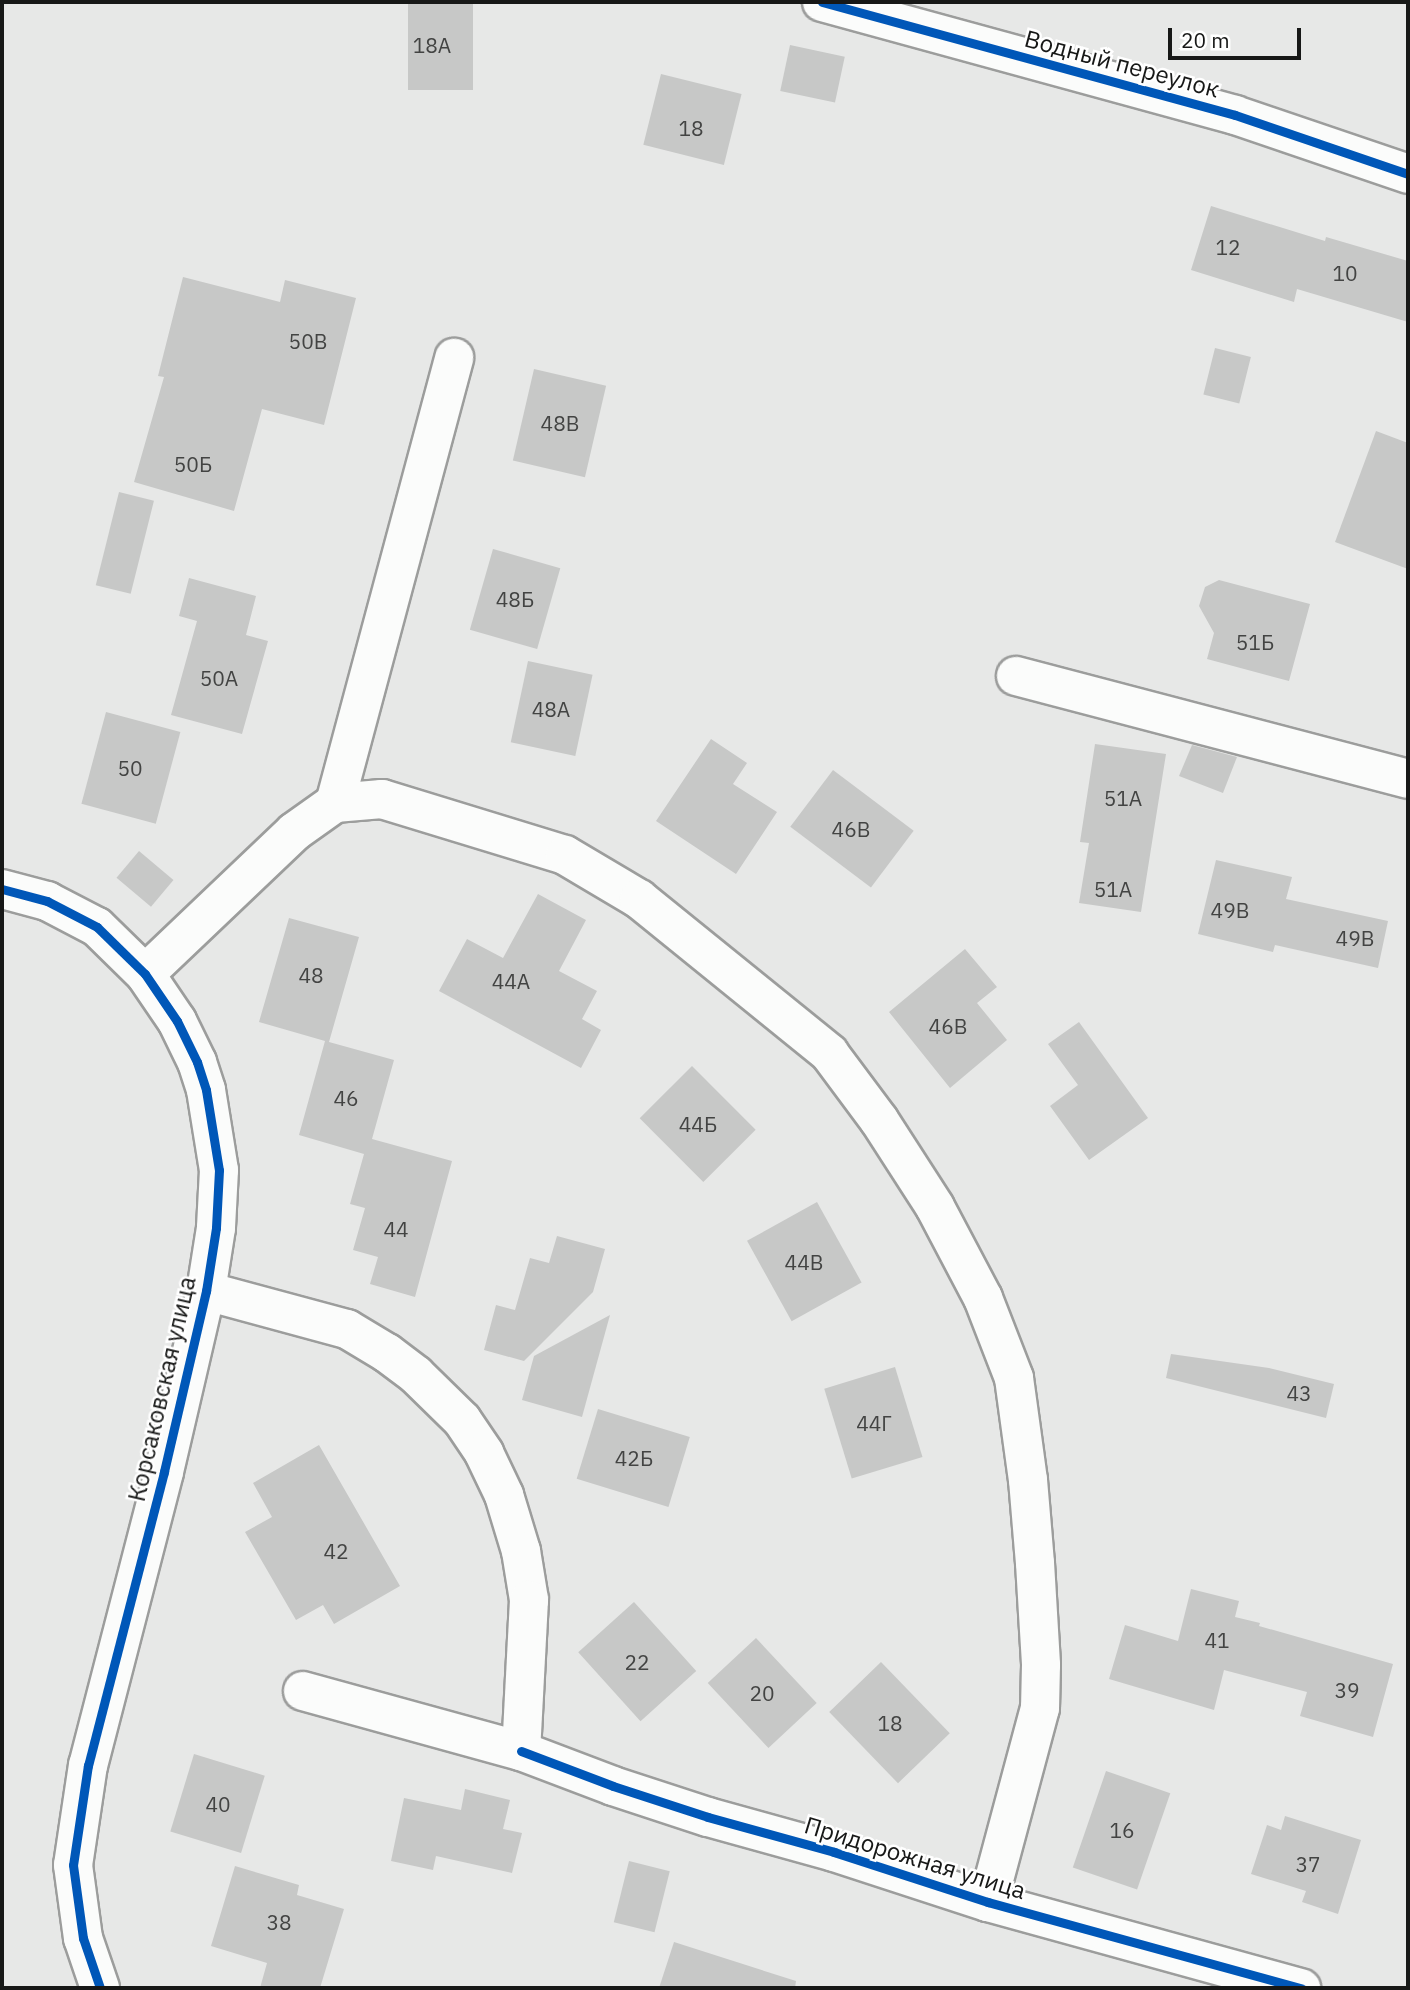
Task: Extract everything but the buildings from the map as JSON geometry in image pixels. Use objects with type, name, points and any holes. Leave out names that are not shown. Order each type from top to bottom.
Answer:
[{"type":"street","name":"Водный переулок","points":[[822,2],[1235,115],[1408,174]]},
{"type":"street","points":[[335,803],[454,358]]},
{"type":"street","points":[[1016,676],[1408,779]]},
{"type":"street","points":[[145,974],[294,832],[335,803],[382,799],[565,855],[639,899],[830,1053],[879,1120],[935,1207],[983,1298],[1014,1378],[1028,1480],[1035,1563],[1041,1665],[1040,1708],[988,1902]]},
{"type":"street","name":"Корсаковская улица","points":[[2,889],[47,901],[97,927],[145,974],[177,1021],[206,1090],[219,1170],[216,1228],[206,1291],[164,1472],[88,1765],[80,1815],[73,1865],[83,1938],[100,1988]]},
{"type":"street","points":[[206,1291],[347,1329],[387,1353],[416,1375],[462,1420],[484,1453],[504,1495],[521,1551],[529,1600],[521,1751]]},
{"type":"street","name":"Придорожная улица","points":[[303,1691],[521,1751],[684,1809],[834,1852],[988,1902],[1301,1988]]},
{"type":"cycle path","points":[[822,2],[1235,115],[1408,174]]},
{"type":"cycle path","points":[[2,889],[47,901],[97,927],[145,974],[177,1021],[197,1062],[206,1090],[219,1170],[216,1228],[206,1291],[164,1472],[88,1765],[73,1865],[83,1938],[100,1988]]},
{"type":"cycle path","points":[[521,1751],[613,1786],[708,1817],[834,1852],[988,1902],[1301,1988]]}]
